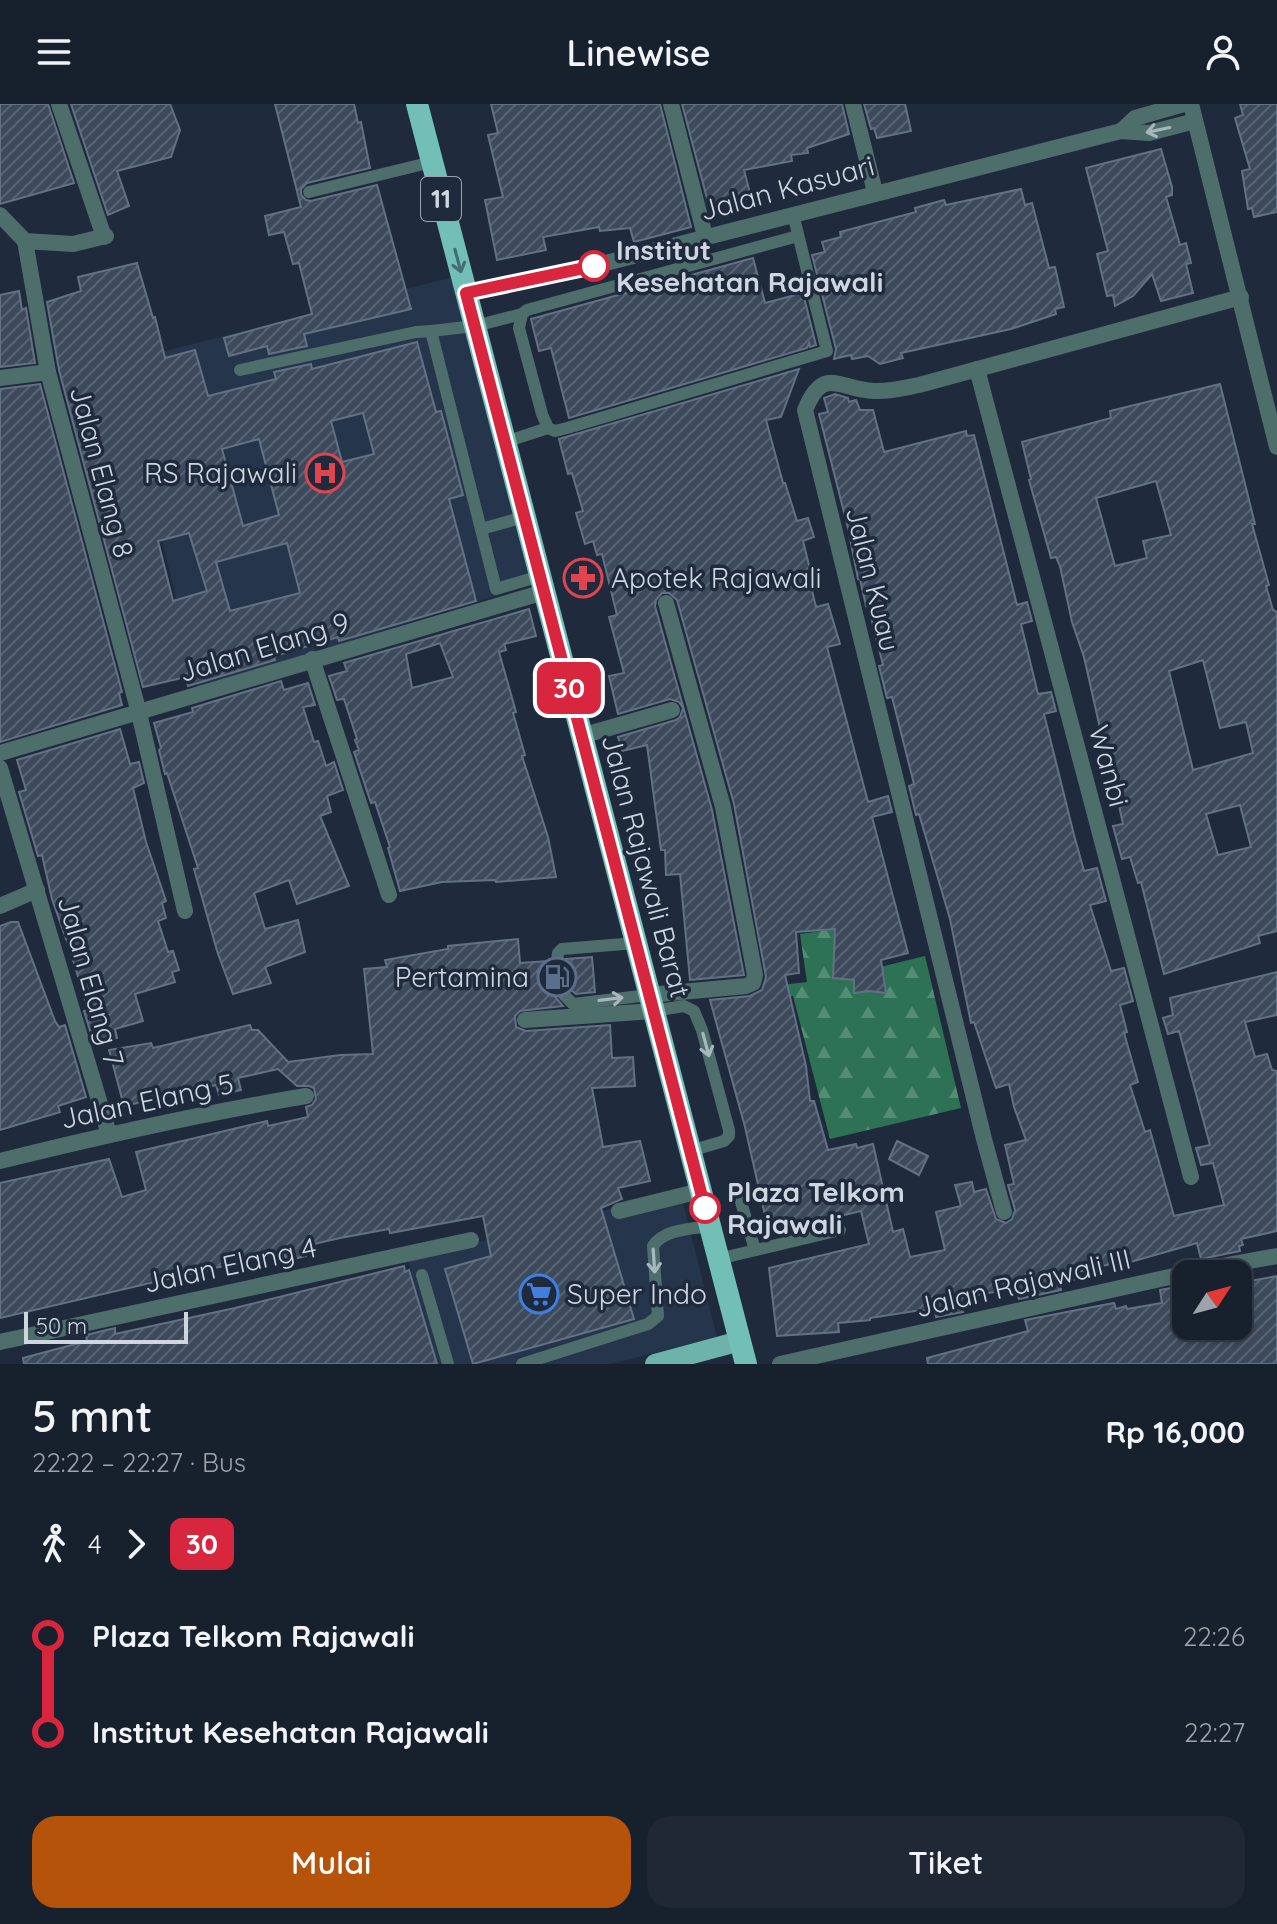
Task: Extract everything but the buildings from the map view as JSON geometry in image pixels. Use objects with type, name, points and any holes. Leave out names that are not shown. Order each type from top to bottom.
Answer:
[{"type":"highway","name":"Jalan Rajawali Barat","points":[[417,104],[746,1364]]},
{"type":"main road","points":[[655,1364],[740,1341]]},
{"type":"street","points":[[0,215],[25,241],[73,244],[105,237],[59,104]]},
{"type":"street","points":[[671,104],[705,236]]},
{"type":"street","points":[[853,104],[875,192]]},
{"type":"street","name":"Jalan Kasuari","points":[[1121,131],[1135,118],[1184,104]]},
{"type":"street","points":[[1191,104],[1277,447]]},
{"type":"street","name":"Jalan Kasuari","points":[[466,293],[594,266],[1121,131],[1149,133],[1195,121]]},
{"type":"street","name":"Jalan Elang 8","points":[[25,241],[48,372],[139,713],[185,911]]},
{"type":"street","name":"Jalan Kuau","points":[[1004,1212],[805,410],[812,393],[822,385],[834,382],[877,392],[919,385],[1241,297]]},
{"type":"street","name":"Wanbi","points":[[977,369],[1191,1177]]},
{"type":"street","points":[[0,378],[48,372]]},
{"type":"street","name":"Jalan Elang 9","points":[[0,753],[139,713],[542,584]]},
{"type":"street","points":[[525,1020],[651,1003],[753,983],[755,975],[723,807],[666,603]]},
{"type":"street","points":[[312,659],[389,895]]},
{"type":"street","points":[[581,736],[672,710]]},
{"type":"street","name":"Jalan Elang 7","points":[[0,768],[109,1134]]},
{"type":"street","points":[[0,906],[37,890]]},
{"type":"street","name":"Jalan Elang 5","points":[[0,1161],[109,1134],[306,1096]]},
{"type":"street","points":[[619,1211],[700,1191]]},
{"type":"street","name":"Jalan Elang 4","points":[[0,1342],[471,1240]]},
{"type":"street","name":"Jalan Rajawali III","points":[[780,1364],[1205,1269],[1277,1256]]},
{"type":"lane","points":[[309,192],[432,162]]},
{"type":"lane","points":[[505,442],[548,428],[555,431],[567,428],[827,351],[793,214]]},
{"type":"lane","points":[[240,370],[416,332],[475,326],[522,314],[536,306],[798,236]]},
{"type":"lane","points":[[522,314],[519,328],[548,428]]},
{"type":"lane","points":[[431,331],[496,589],[542,584]]},
{"type":"lane","points":[[481,529],[524,517]]},
{"type":"lane","points":[[557,960],[562,949],[636,943]]},
{"type":"lane","points":[[564,995],[573,1004],[651,1003],[684,1006],[694,1011],[729,1136],[724,1141],[690,1151]]},
{"type":"lane","points":[[737,1188],[755,1250]]},
{"type":"lane","points":[[522,1364],[648,1324],[658,1316],[653,1246],[656,1241],[663,1235],[709,1226]]},
{"type":"lane","points":[[718,1259],[840,1230]]},
{"type":"lane","points":[[422,1275],[448,1364]]},
{"type":"shaded area","name":"RS Rajawali","points":[[453,277],[533,584],[198,688],[119,363]]},
{"type":"shaded area","points":[[680,1191],[717,1337],[611,1364],[435,1364],[408,1260]]},
{"type":"green space","points":[[858,926],[868,970],[925,956],[961,1108],[830,1139],[793,996],[767,998],[765,987],[807,982],[800,934]]},
{"type":"bus line","name":"30","points":[[594,266],[466,293],[705,1208]]},
{"type":"place","name":"Institut Kesehatan Rajawali","points":[[594,266]]},
{"type":"place","name":"RS Rajawali","points":[[325,473]]},
{"type":"place","name":"Apotek Rajawali","points":[[583,578]]},
{"type":"place","name":"Pertamina","points":[[557,977]]},
{"type":"place","name":"Plaza Telkom Rajawali","points":[[705,1208]]},
{"type":"place","name":"Super Indo","points":[[539,1294]]}]
